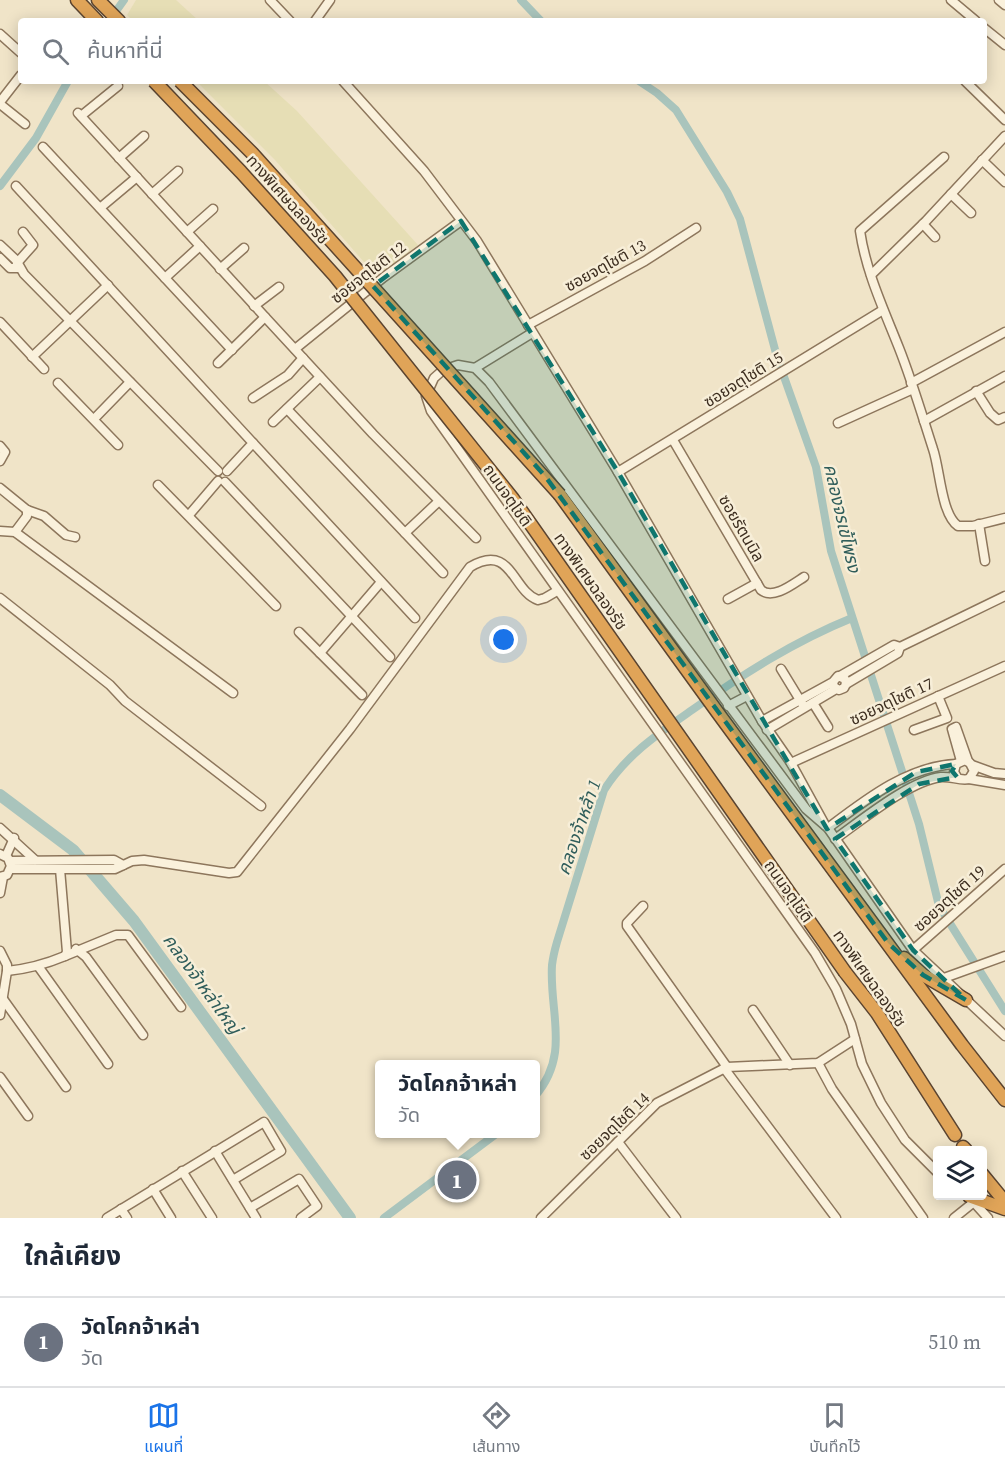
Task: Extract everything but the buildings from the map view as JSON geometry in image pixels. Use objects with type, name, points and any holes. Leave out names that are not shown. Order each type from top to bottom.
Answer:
[{"type":"highway","points":[[77,0],[94,18]]},
{"type":"highway","points":[[98,0],[116,18]]},
{"type":"highway","name":"ทางพิเศษฉลองรัช","points":[[157,84],[241,172],[335,276],[513,499],[845,972],[877,1013],[955,1135]]},
{"type":"highway","name":"ทางพิเศษฉลองรัช","points":[[183,84],[252,153],[545,476],[655,626],[703,682],[888,943],[1005,1100]]},
{"type":"highway","points":[[888,943],[923,975],[966,1000]]},
{"type":"highway","points":[[987,1180],[1005,1203]]},
{"type":"highway","points":[[976,1200],[1005,1209]]},
{"type":"street","points":[[270,0],[287,18]]},
{"type":"street","points":[[317,18],[330,0]]},
{"type":"street","points":[[951,0],[972,18]]},
{"type":"street","points":[[999,0],[1005,5]]},
{"type":"street","points":[[987,30],[1005,45]]},
{"type":"street","points":[[0,34],[18,50]]},
{"type":"street","points":[[18,79],[0,103],[26,124]]},
{"type":"street","points":[[346,84],[424,171],[477,241],[618,472],[727,662],[767,730],[791,764],[826,827]]},
{"type":"street","points":[[968,84],[1005,120]]},
{"type":"street","points":[[118,86],[79,115],[320,377],[476,538]]},
{"type":"street","points":[[119,158],[144,136]]},
{"type":"street","points":[[870,275],[923,224],[1005,136]]},
{"type":"street","points":[[43,147],[232,350]]},
{"type":"street","points":[[944,157],[860,231],[870,275],[899,346],[924,420],[937,462],[949,518],[958,526],[1005,518]]},
{"type":"street","points":[[982,160],[1005,182]]},
{"type":"street","points":[[152,194],[178,171]]},
{"type":"street","points":[[100,208],[137,177]]},
{"type":"street","points":[[16,186],[415,618]]},
{"type":"street","points":[[951,194],[972,213]]},
{"type":"street","points":[[187,232],[213,209]]},
{"type":"street","name":"ซอยจตุโชติ 12","points":[[295,349],[384,277],[461,221]]},
{"type":"street","points":[[923,224],[935,237]]},
{"type":"street","name":"ซอยจตุโชติ 13","points":[[475,368],[530,328],[645,261],[696,228]]},
{"type":"street","points":[[0,258],[10,268],[18,266],[33,245],[23,232]]},
{"type":"street","points":[[0,245],[70,321],[222,476],[390,657]]},
{"type":"street","points":[[165,278],[200,246]]},
{"type":"street","points":[[220,269],[244,248]]},
{"type":"street","points":[[32,357],[108,285]]},
{"type":"street","points":[[254,306],[279,287]]},
{"type":"street","name":"ซอยจตุโชติ 15","points":[[618,472],[883,310]]},
{"type":"street","points":[[218,363],[265,317]]},
{"type":"street","points":[[0,322],[44,369]]},
{"type":"street","points":[[838,423],[912,386],[1005,332]]},
{"type":"street","points":[[253,398],[288,375],[303,358]]},
{"type":"street","name":"ถนนจตุโชติ","points":[[475,368],[458,365],[443,370],[434,378],[426,396],[431,411],[815,953],[836,989],[862,1064],[881,1103],[905,1140],[933,1168]]},
{"type":"street","points":[[475,368],[489,382],[703,682],[722,698],[723,710],[806,809],[826,827],[913,950],[1005,1036]]},
{"type":"street","points":[[924,420],[1005,376]]},
{"type":"street","points":[[273,422],[320,377]]},
{"type":"street","points":[[94,419],[130,382]]},
{"type":"street","points":[[58,383],[118,445]]},
{"type":"street","points":[[976,391],[990,414],[998,420],[1005,417]]},
{"type":"street","points":[[287,409],[443,573]]},
{"type":"street","name":"ซอยรัตนนิล","points":[[673,440],[761,590],[767,594],[782,590],[804,577]]},
{"type":"street","points":[[189,515],[253,443]]},
{"type":"street","points":[[0,446],[5,452],[0,461]]},
{"type":"street","points":[[158,485],[276,606]]},
{"type":"street","points":[[0,488],[27,510],[44,516],[66,536],[75,537]]},
{"type":"street","points":[[405,533],[440,501]]},
{"type":"street","points":[[15,532],[27,516],[27,510]]},
{"type":"street","points":[[979,524],[985,561]]},
{"type":"street","points":[[0,531],[15,532],[233,693]]},
{"type":"street","points":[[7,860],[74,870],[144,860],[229,873],[237,872],[344,736],[470,567],[489,560],[503,565],[512,571],[527,594],[538,600],[557,591]]},
{"type":"street","points":[[320,653],[381,582]]},
{"type":"street","points":[[728,599],[757,583]]},
{"type":"street","points":[[767,730],[802,704],[883,656],[898,653],[900,647],[1005,597]]},
{"type":"street","points":[[0,598],[110,685],[125,701],[261,806]]},
{"type":"street","points":[[299,632],[362,695]]},
{"type":"street","name":"ซอยจตุโชติ 17","points":[[791,764],[1005,666]]},
{"type":"street","points":[[781,669],[802,704]]},
{"type":"street","points":[[762,721],[802,704],[813,702],[843,680]]},
{"type":"street","points":[[723,710],[747,696]]},
{"type":"street","points":[[914,730],[947,718],[938,696]]},
{"type":"street","points":[[813,702],[828,727]]},
{"type":"street","points":[[826,827],[912,774],[944,764],[964,763],[994,773],[1005,774]]},
{"type":"street","points":[[957,777],[954,769],[964,763]]},
{"type":"street","points":[[964,763],[973,774],[969,779]]},
{"type":"street","points":[[835,839],[916,786],[940,777],[957,777],[963,780],[1005,785]]},
{"type":"street","points":[[0,828],[14,838],[35,860]]},
{"type":"street","points":[[0,893],[2,877],[14,838]]},
{"type":"street","points":[[7,860],[73,859],[117,865]]},
{"type":"street","name":"ซอยจตุโชติ 19","points":[[913,950],[1005,868]]},
{"type":"street","points":[[60,869],[67,940],[65,956]]},
{"type":"street","points":[[643,906],[627,923],[627,926],[726,1068],[836,1218]]},
{"type":"street","points":[[7,971],[38,966],[116,935],[128,935],[181,1007]]},
{"type":"street","points":[[67,940],[86,957],[143,1035]]},
{"type":"street","points":[[0,951],[7,965],[0,1015]]},
{"type":"street","points":[[944,978],[1005,956]]},
{"type":"street","points":[[38,966],[108,1064]]},
{"type":"street","points":[[3,999],[66,1087]]},
{"type":"street","points":[[753,1010],[790,1065]]},
{"type":"street","name":"ซอยจตุโชติ 14","points":[[541,1218],[657,1103],[726,1068],[818,1063],[855,1039]]},
{"type":"street","points":[[818,1063],[832,1089],[922,1218]]},
{"type":"street","points":[[0,1077],[28,1116]]},
{"type":"street","points":[[106,1218],[264,1122],[280,1152],[233,1180]]},
{"type":"street","points":[[618,1142],[676,1218]]},
{"type":"street","points":[[215,1151],[256,1218]]},
{"type":"street","points":[[182,1171],[212,1218]]},
{"type":"street","points":[[250,1208],[299,1179],[317,1206],[301,1218]]},
{"type":"street","points":[[153,1189],[171,1218]]},
{"type":"street","points":[[954,1218],[968,1200]]},
{"type":"street","points":[[972,1200],[988,1218]]},
{"type":"street","points":[[121,1209],[127,1218]]},
{"type":"highlighted area","points":[[461,221],[618,472],[827,829],[916,772],[956,764],[952,771],[957,777],[919,784],[835,839],[913,950],[966,1000],[923,975],[888,943],[545,476],[373,286]]},
{"type":"shaded area","points":[[136,0],[176,0],[196,18],[130,18],[127,15]]},
{"type":"shaded area","points":[[199,84],[267,84],[297,111],[418,245],[377,277],[275,160]]},
{"type":"waterway","points":[[111,18],[124,0]]},
{"type":"waterway","name":"คลองจรเข้โพรง","points":[[521,0],[538,18]]},
{"type":"waterway","points":[[0,186],[36,138],[66,84]]},
{"type":"waterway","name":"คลองจรเข้โพรง","points":[[644,84],[676,110],[727,192],[740,219],[777,357],[816,467],[831,551],[919,824],[939,906],[1005,1011]]},
{"type":"waterway","name":"คลองจ้าหล้า 1","points":[[540,1089],[552,1065],[555,1049],[552,983],[554,953],[604,790],[622,766],[667,727],[750,671],[790,648],[852,618]]},
{"type":"waterway","name":"คลองจ้าหล่าใหญ่","points":[[0,795],[73,850],[134,921],[350,1218]]},
{"type":"waterway","name":"คลองจ้าหล้า 1","points":[[384,1218],[491,1138]]},
{"type":"place","name":"วัดโคกจ้าหล่า","points":[[457,1180]]}]
